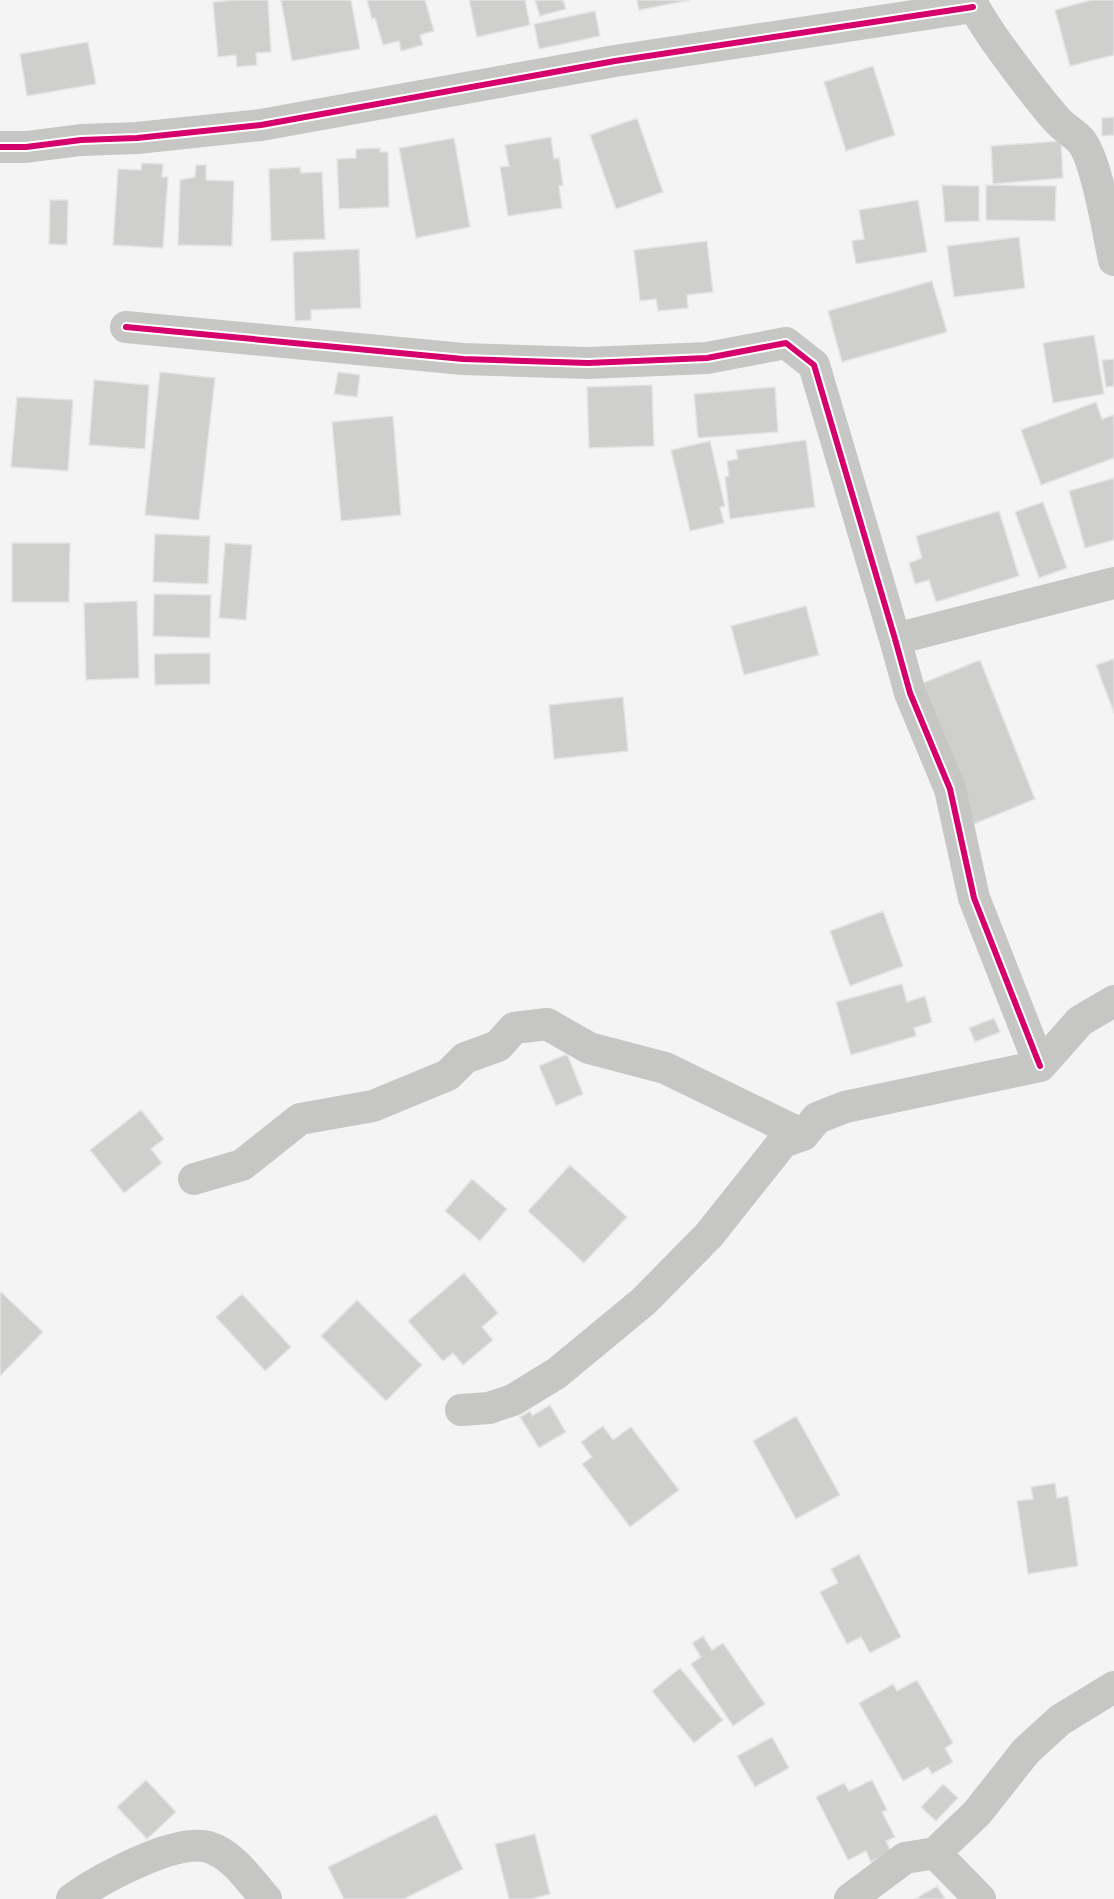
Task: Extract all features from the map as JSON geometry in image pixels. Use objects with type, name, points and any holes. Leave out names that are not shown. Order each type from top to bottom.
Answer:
[{"type":"street","points":[[0,147],[137,138],[261,125],[615,61],[973,3],[1058,121],[1082,142],[1091,165],[1114,260]]},
{"type":"street","points":[[126,327],[463,359],[588,363],[707,358],[786,343],[814,365],[910,693],[950,789],[974,898],[1040,1065]]},
{"type":"street","points":[[895,639],[1114,584]]},
{"type":"street","points":[[461,1410],[489,1408],[513,1400],[557,1373],[644,1301],[709,1235],[783,1142],[803,1135],[817,1118],[845,1107],[1040,1065],[1080,1021],[1114,1001]]},
{"type":"street","points":[[194,1179],[242,1165],[300,1119],[373,1106],[448,1075],[465,1058],[498,1046],[514,1028],[547,1024],[589,1048],[665,1068],[803,1135]]},
{"type":"street","points":[[850,1899],[905,1858],[935,1853],[977,1813],[1026,1751],[1060,1720],[1114,1687]]},
{"type":"street","points":[[72,1899],[111,1874],[154,1856],[184,1848],[207,1847],[224,1854],[266,1899]]},
{"type":"street","points":[[935,1853],[980,1899]]},
{"type":"building","points":[[268,0],[271,52],[256,53],[257,65],[237,67],[236,55],[218,57],[213,2]]},
{"type":"building","points":[[281,0],[351,0],[360,49],[292,61]]},
{"type":"building","points":[[367,0],[425,0],[434,31],[420,35],[423,45],[401,51],[399,41],[383,45]]},
{"type":"building","points":[[469,0],[525,0],[530,25],[477,37]]},
{"type":"building","points":[[535,0],[563,0],[566,9],[540,16]]},
{"type":"building","points":[[637,0],[690,0],[639,10]]},
{"type":"building","points":[[1091,0],[1114,0],[1114,55],[1070,66],[1055,10]]},
{"type":"building","points":[[595,11],[600,36],[539,49],[534,24]]},
{"type":"building","points":[[88,42],[96,84],[27,96],[20,54]]},
{"type":"building","points":[[873,66],[895,135],[846,151],[824,82]]},
{"type":"building","points":[[1114,117],[1114,135],[1102,136],[1102,118]]},
{"type":"building","points":[[637,118],[663,192],[616,209],[590,135]]},
{"type":"building","points":[[551,137],[554,159],[559,158],[563,185],[559,186],[562,208],[508,216],[500,167],[509,166],[505,145]]},
{"type":"building","points":[[454,138],[470,227],[416,238],[399,148]]},
{"type":"building","points":[[1061,141],[1063,178],[993,184],[991,146]]},
{"type":"building","points":[[380,148],[380,152],[388,152],[389,207],[339,209],[337,159],[356,158],[356,149]]},
{"type":"building","points":[[142,163],[163,164],[162,177],[168,177],[163,248],[113,245],[118,169],[141,170]]},
{"type":"building","points":[[196,165],[206,165],[206,180],[234,181],[232,246],[178,245],[180,180],[195,177]]},
{"type":"building","points":[[300,167],[301,173],[322,172],[325,239],[271,241],[269,169]]},
{"type":"building","points":[[942,185],[979,186],[979,221],[945,222]]},
{"type":"building","points":[[986,185],[1056,186],[1055,221],[986,220]]},
{"type":"building","points":[[50,200],[68,200],[67,245],[49,244]]},
{"type":"building","points":[[918,200],[927,252],[856,264],[852,241],[864,239],[859,210]]},
{"type":"building","points":[[1019,237],[1025,288],[954,297],[947,246]]},
{"type":"building","points":[[707,241],[713,292],[687,295],[688,308],[658,311],[656,299],[640,301],[634,250]]},
{"type":"building","points":[[359,249],[361,308],[311,310],[311,320],[295,321],[293,252]]},
{"type":"building","points":[[932,281],[947,332],[842,362],[828,311]]},
{"type":"building","points":[[1094,335],[1104,394],[1053,403],[1043,343]]},
{"type":"building","points":[[1114,359],[1114,386],[1106,387],[1102,360]]},
{"type":"building","points":[[160,372],[215,378],[199,520],[145,515]]},
{"type":"building","points":[[338,372],[360,375],[357,397],[334,394]]},
{"type":"building","points":[[94,380],[149,385],[145,449],[89,445]]},
{"type":"building","points":[[652,385],[654,446],[589,448],[587,387]]},
{"type":"building","points":[[775,387],[778,432],[698,438],[694,394]]},
{"type":"building","points":[[17,397],[73,400],[68,471],[11,467]]},
{"type":"building","points":[[1096,402],[1102,419],[1114,415],[1114,458],[1041,485],[1021,430]]},
{"type":"building","points":[[393,416],[401,515],[341,521],[332,422]]},
{"type":"building","points":[[806,440],[815,507],[730,519],[725,477],[729,476],[727,461],[738,459],[736,450]]},
{"type":"building","points":[[710,441],[725,506],[720,507],[724,523],[690,531],[671,450]]},
{"type":"building","points":[[1114,478],[1114,540],[1085,548],[1069,491]]},
{"type":"building","points":[[1043,502],[1067,568],[1039,578],[1015,512]]},
{"type":"building","points":[[999,511],[1019,576],[936,602],[929,580],[915,584],[909,563],[922,558],[916,536]]},
{"type":"building","points":[[155,534],[210,536],[208,584],[153,582]]},
{"type":"building","points":[[12,543],[70,543],[69,602],[12,602]]},
{"type":"building","points":[[225,543],[252,545],[246,620],[219,618]]},
{"type":"building","points":[[154,594],[211,595],[210,638],[153,636]]},
{"type":"building","points":[[137,601],[139,678],[86,680],[84,603]]},
{"type":"building","points":[[806,606],[819,655],[744,675],[731,626]]},
{"type":"building","points":[[210,653],[210,684],[155,685],[154,654]]},
{"type":"building","points":[[1114,659],[1114,713],[1096,665]]},
{"type":"building","points":[[980,660],[1035,799],[974,824],[918,685]]},
{"type":"building","points":[[623,697],[628,751],[554,759],[549,705]]},
{"type":"building","points":[[883,911],[903,966],[850,986],[830,931]]},
{"type":"building","points":[[902,984],[907,1002],[925,996],[932,1022],[914,1028],[916,1036],[851,1055],[836,1002]]},
{"type":"building","points":[[994,1018],[1000,1032],[975,1042],[969,1028]]},
{"type":"building","points":[[567,1054],[583,1094],[556,1106],[539,1066]]},
{"type":"building","points":[[141,1110],[164,1139],[151,1149],[162,1163],[124,1193],[90,1150]]},
{"type":"building","points":[[570,1165],[627,1217],[584,1263],[528,1211]]},
{"type":"building","points":[[472,1179],[507,1209],[480,1241],[445,1211]]},
{"type":"building","points":[[464,1273],[498,1313],[482,1327],[493,1340],[463,1365],[453,1353],[443,1361],[408,1321]]},
{"type":"building","points":[[1,1292],[43,1332],[0,1376],[0,1294]]},
{"type":"building","points":[[242,1294],[291,1347],[265,1371],[216,1317]]},
{"type":"building","points":[[357,1300],[422,1365],[386,1401],[321,1336]]},
{"type":"building","points":[[550,1405],[566,1432],[539,1448],[520,1417],[530,1411],[532,1416]]},
{"type":"building","points":[[796,1416],[840,1495],[796,1519],[753,1441]]},
{"type":"building","points":[[603,1426],[613,1440],[631,1427],[679,1490],[630,1527],[582,1464],[592,1457],[581,1442]]},
{"type":"building","points":[[1055,1483],[1057,1498],[1068,1496],[1078,1566],[1028,1574],[1017,1501],[1033,1499],[1031,1487]]},
{"type":"building","points":[[859,1554],[901,1637],[870,1653],[861,1637],[847,1644],[820,1592],[838,1583],[831,1569]]},
{"type":"building","points":[[703,1636],[712,1650],[723,1643],[765,1704],[733,1726],[691,1664],[701,1657],[692,1643]]},
{"type":"building","points":[[680,1668],[723,1720],[694,1743],[652,1691]]},
{"type":"building","points":[[917,1680],[953,1743],[945,1748],[953,1762],[932,1774],[928,1767],[903,1781],[859,1703],[893,1684],[897,1691]]},
{"type":"building","points":[[772,1737],[789,1768],[755,1787],[737,1756]]},
{"type":"building","points":[[146,1780],[176,1812],[147,1839],[117,1807]]},
{"type":"building","points":[[872,1780],[887,1810],[882,1812],[895,1837],[886,1841],[891,1852],[871,1862],[866,1851],[848,1860],[816,1797],[844,1783],[849,1791]]},
{"type":"building","points":[[943,1784],[958,1798],[936,1821],[921,1807]]},
{"type":"building","points":[[436,1814],[463,1869],[404,1899],[344,1899],[328,1867]]},
{"type":"building","points":[[535,1834],[550,1894],[531,1899],[509,1899],[495,1844]]},
{"type":"building","points":[[937,1886],[945,1899],[915,1899]]},
{"type":"cycle path","points":[[0,147],[137,138],[261,125],[615,61],[973,7]]},
{"type":"cycle path","points":[[126,327],[463,359],[588,363],[707,358],[786,343],[814,365],[910,693],[950,789],[974,898],[1040,1066]]}]
